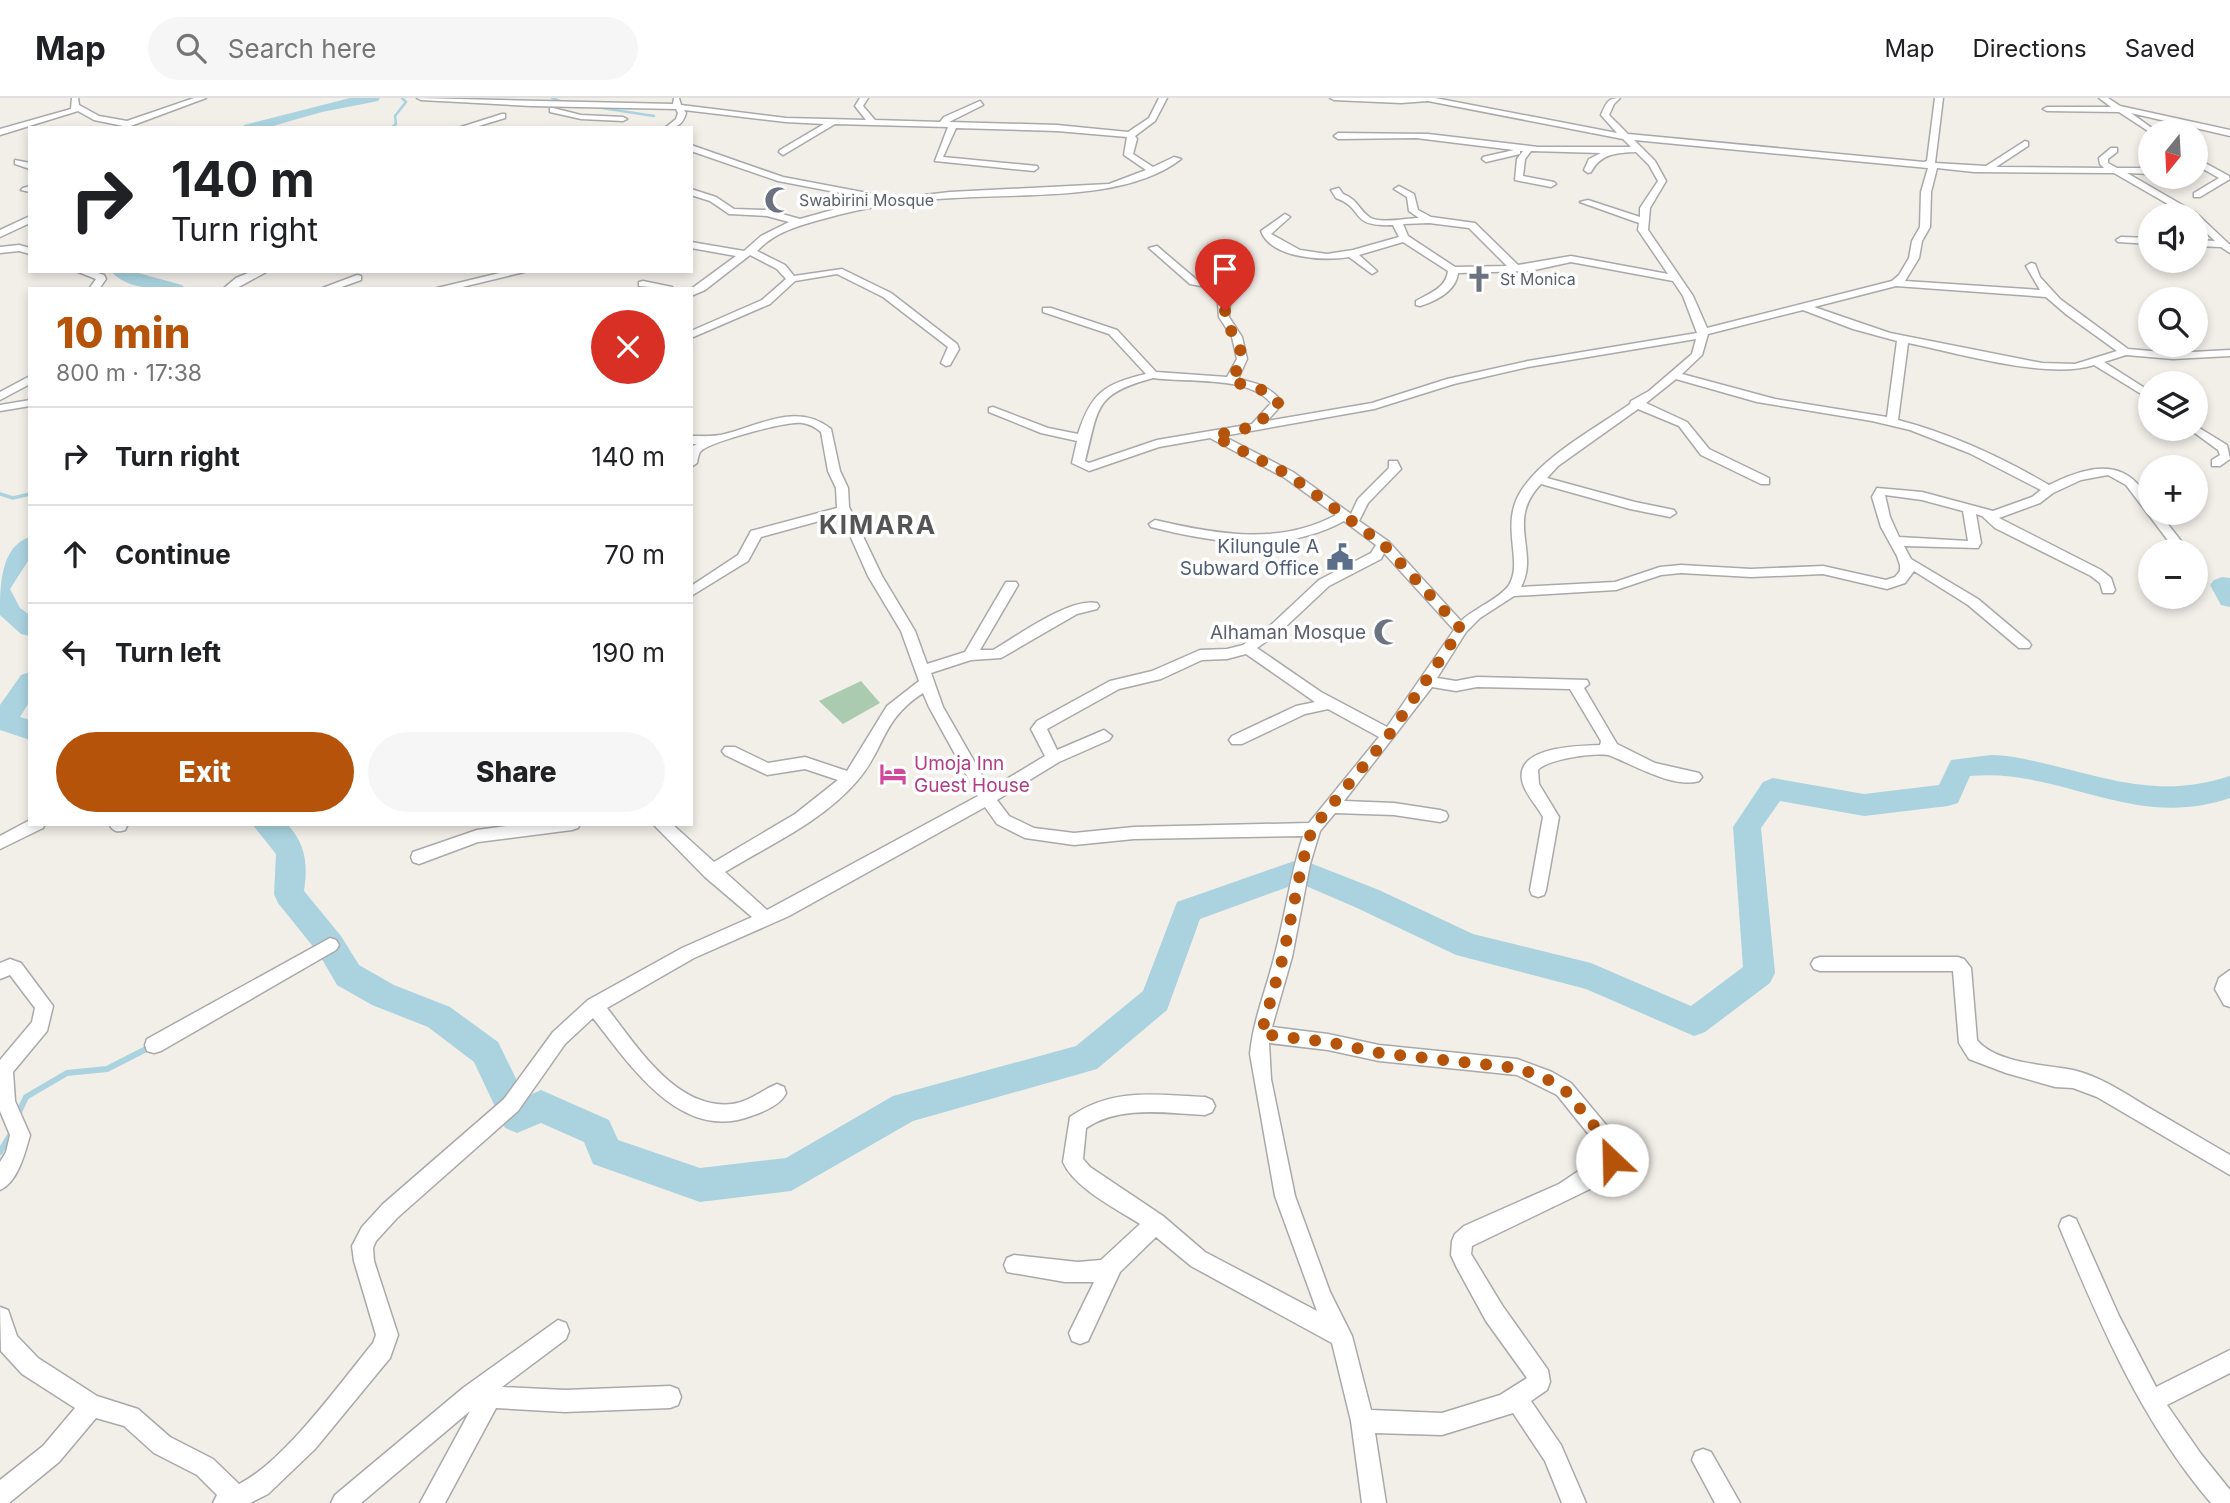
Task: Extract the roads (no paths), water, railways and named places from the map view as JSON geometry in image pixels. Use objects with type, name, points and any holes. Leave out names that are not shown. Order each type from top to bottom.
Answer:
[{"type":"street","points":[[0,132],[75,107],[97,118],[128,124],[202,98]]},
{"type":"street","points":[[421,98],[522,102],[679,102],[786,120],[1057,128],[1130,135],[1152,119],[1163,98]]},
{"type":"street","points":[[864,98],[859,106],[872,122]]},
{"type":"street","points":[[1334,98],[1428,99],[1620,135],[1694,145],[1928,166],[2138,171]]},
{"type":"street","points":[[1443,102],[1454,98]]},
{"type":"street","points":[[1599,98],[1616,98]]},
{"type":"street","points":[[1511,592],[1520,575],[1516,521],[1518,507],[1538,478],[1697,355],[1703,334],[1688,296],[1643,230],[1645,208],[1662,181],[1653,163],[1620,135],[1605,115],[1616,98]]},
{"type":"street","points":[[1896,283],[1908,267],[1925,227],[1928,166],[1931,162],[1939,98]]},
{"type":"street","points":[[2103,98],[2138,123]]},
{"type":"street","points":[[522,102],[581,117],[623,119]]},
{"type":"street","points":[[671,126],[680,120],[682,113],[679,102]]},
{"type":"street","points":[[980,103],[947,119],[948,125],[938,159],[1034,168]]},
{"type":"street","points":[[2047,109],[2117,108],[2230,134]]},
{"type":"street","points":[[470,126],[502,116]]},
{"type":"street","points":[[2129,118],[2154,118]]},
{"type":"street","points":[[783,152],[836,120]]},
{"type":"street","points":[[1130,135],[1133,139],[1128,155],[1153,170]]},
{"type":"street","points":[[1338,136],[1430,138],[1551,149],[1636,149]]},
{"type":"street","points":[[1988,169],[1997,160],[2012,154],[2025,144]]},
{"type":"street","points":[[693,149],[781,179],[890,201]]},
{"type":"street","points":[[1486,159],[1510,153],[1551,149]]},
{"type":"street","points":[[2114,150],[2102,160],[2115,171],[2172,203]]},
{"type":"street","points":[[1588,170],[1592,161],[1614,151]]},
{"type":"street","points":[[1527,152],[1521,159],[1518,178],[1551,184]]},
{"type":"street","points":[[694,295],[718,272],[748,253],[764,238],[798,222],[861,205],[890,201],[1110,187],[1177,159]]},
{"type":"street","points":[[18,162],[28,165]]},
{"type":"street","points":[[2209,171],[2230,172]]},
{"type":"street","points":[[2197,195],[2226,178],[2209,171]]},
{"type":"street","points":[[1399,189],[1411,196],[1414,211],[1429,220]]},
{"type":"street","points":[[1336,190],[1339,195],[1350,200],[1364,219],[1380,224],[1429,220],[1472,225],[1514,267]]},
{"type":"street","points":[[693,193],[713,199],[732,212],[768,213],[798,222]]},
{"type":"street","points":[[1584,202],[1643,222]]},
{"type":"street","points":[[1285,217],[1266,231],[1267,235],[1291,250],[1310,255],[1352,254],[1404,238]]},
{"type":"street","points":[[0,234],[28,220]]},
{"type":"street","points":[[1398,222],[1404,238],[1453,270],[1549,266],[1571,259],[1677,279]]},
{"type":"street","points":[[2208,229],[2227,247]]},
{"type":"street","points":[[2121,240],[2138,241]]},
{"type":"street","points":[[0,244],[28,251]]},
{"type":"street","points":[[693,245],[748,253],[781,267],[792,279]]},
{"type":"street","points":[[2208,245],[2227,247]]},
{"type":"street","points":[[1154,247],[1194,282],[1222,287],[1224,317],[1237,337],[1242,359],[1231,382]]},
{"type":"street","points":[[0,250],[12,248]]},
{"type":"street","points":[[1352,254],[1371,271]]},
{"type":"street","points":[[829,263],[838,271],[887,295],[950,343],[954,349],[946,363]]},
{"type":"street","points":[[2031,266],[2033,275],[2047,294],[2125,352]]},
{"type":"street","points":[[1420,303],[1445,289],[1451,281],[1453,270]]},
{"type":"street","points":[[693,334],[766,302],[792,279],[838,271]]},
{"type":"street","points":[[87,273],[100,277],[95,287]]},
{"type":"street","points":[[231,287],[257,273]]},
{"type":"street","points":[[465,273],[474,279]]},
{"type":"street","points":[[445,287],[511,273]]},
{"type":"street","points":[[331,287],[358,278]]},
{"type":"street","points":[[1256,426],[1276,406],[1277,400],[1258,389],[1231,382],[1153,375],[1110,388],[1101,394],[1083,439],[1078,463],[1089,467],[1135,450],[1381,404],[1451,382],[1528,364],[1703,334],[1896,283],[2047,294]]},
{"type":"street","points":[[643,284],[658,287]]},
{"type":"street","points":[[1805,307],[1857,327],[2052,367],[2076,367],[2125,352],[2173,356],[2230,353]]},
{"type":"street","points":[[1047,310],[1113,332],[1153,375]]},
{"type":"street","points":[[1892,421],[1903,338]]},
{"type":"street","points":[[2097,362],[2138,389]]},
{"type":"street","points":[[1674,375],[1709,387],[1761,399],[1892,421],[1930,432],[2007,466],[2049,490]]},
{"type":"street","points":[[0,397],[28,380]]},
{"type":"street","points":[[0,408],[28,404]]},
{"type":"street","points":[[1635,404],[1683,424],[1705,452],[1765,481]]},
{"type":"street","points":[[993,410],[1045,431],[1083,439]]},
{"type":"street","points":[[693,440],[709,440],[792,419],[807,419],[827,431],[845,510],[875,576],[908,631],[924,678],[952,738],[1003,820],[1031,834],[1074,839],[1133,833],[1312,829]]},
{"type":"street","points":[[1214,436],[1289,475],[1383,544],[1461,629]]},
{"type":"street","points":[[2208,437],[2223,448],[2226,456],[2216,463]]},
{"type":"street","points":[[693,455],[694,451],[709,440]]},
{"type":"street","points":[[1155,524],[1196,533],[1273,537],[1308,533],[1347,520],[1360,511],[1362,502],[1395,470],[1393,464]]},
{"type":"street","points":[[1374,1503],[1362,1421],[1341,1336],[1321,1297],[1285,1196],[1259,1054],[1261,1034],[1283,957],[1312,829],[1389,735],[1461,629],[1475,615],[1511,592],[1616,586],[1660,572],[1681,569],[1751,573],[1823,570],[1887,585],[1899,580],[1907,572],[1905,552],[1895,541],[1878,497],[1881,491],[1922,495],[1994,515],[2029,502],[2073,476],[2112,473],[2126,478],[2138,493]]},
{"type":"street","points":[[1538,478],[1634,506],[1670,513]]},
{"type":"street","points":[[1895,541],[1973,544],[1975,537],[1969,508]]},
{"type":"street","points":[[693,591],[743,558],[752,539],[762,531],[845,510]]},
{"type":"street","points":[[1987,514],[2000,525],[2096,572],[2106,581],[2108,590]]},
{"type":"street","points":[[2163,525],[2174,539]]},
{"type":"street","points":[[1054,758],[1038,729],[1101,691],[1156,675],[1200,655],[1227,654],[1248,648],[1277,627],[1317,588],[1339,573],[1376,556],[1383,544]]},
{"type":"street","points":[[1906,561],[1973,602],[2024,645]]},
{"type":"street","points":[[970,656],[1011,585]]},
{"type":"street","points":[[711,872],[769,836],[801,820],[851,778],[890,711],[924,678],[970,656],[996,655],[1073,610],[1092,606]]},
{"type":"street","points":[[1248,648],[1268,665],[1328,704],[1389,735]]},
{"type":"street","points":[[1428,681],[1456,686],[1477,682],[1579,684],[1609,741],[1609,747]]},
{"type":"street","points":[[1237,740],[1301,710],[1328,704]]},
{"type":"street","points":[[0,1318],[5,1349],[92,1406],[130,1417],[152,1439],[205,1467],[234,1501],[260,1486],[307,1441],[382,1350],[387,1335],[367,1273],[362,1246],[369,1234],[390,1211],[511,1104],[559,1038],[594,1006],[688,953],[765,919],[987,798],[1054,758],[1104,736]]},
{"type":"street","points":[[1609,747],[1625,758],[1645,766],[1674,775],[1694,777]]},
{"type":"street","points":[[1538,890],[1551,817],[1530,781],[1530,769],[1535,761],[1556,754],[1609,747]]},
{"type":"street","points":[[730,751],[766,769],[805,763],[851,778]]},
{"type":"street","points":[[1331,807],[1394,809],[1440,816]]},
{"type":"street","points":[[2,840],[33,826]]},
{"type":"street","points":[[419,857],[478,830],[541,826]]},
{"type":"street","points":[[663,826],[765,919]]},
{"type":"street","points":[[154,1045],[330,945]]},
{"type":"street","points":[[1820,964],[1958,964],[1962,968],[1968,1044],[1976,1053],[2006,1065],[2055,1078],[2073,1079],[2104,1091],[2230,1166]]},
{"type":"street","points":[[0,971],[15,968],[44,1006],[41,1026],[4,1069],[5,1101],[20,1135],[15,1155],[0,1180]]},
{"type":"street","points":[[2230,978],[2224,989],[2230,999]]},
{"type":"street","points":[[594,1006],[664,1088],[682,1102],[705,1112],[730,1114],[755,1106],[777,1093]]},
{"type":"street","points":[[1261,1034],[1328,1042],[1380,1053],[1517,1068],[1545,1078],[1564,1089],[1614,1154],[1612,1160],[1592,1177],[1506,1220],[1477,1231],[1462,1241],[1461,1255],[1482,1294],[1537,1370],[1539,1382],[1516,1398],[1486,1411],[1442,1424],[1362,1421]]},
{"type":"street","points":[[1205,1106],[1139,1103],[1096,1110],[1077,1123],[1073,1162],[1083,1174],[1156,1223],[1198,1259],[1341,1336]]},
{"type":"street","points":[[1014,1265],[1087,1274],[1100,1272],[1113,1265],[1156,1223]]},
{"type":"street","points":[[2069,1226],[2111,1325],[2153,1400],[2200,1474],[2227,1503]]},
{"type":"street","points":[[1080,1333],[1113,1265]]},
{"type":"street","points":[[343,1503],[481,1396],[558,1331]]},
{"type":"street","points":[[2153,1400],[2230,1361]]},
{"type":"street","points":[[481,1396],[565,1401],[670,1397]]},
{"type":"street","points":[[432,1503],[481,1396]]},
{"type":"street","points":[[1516,1398],[1553,1453],[1574,1503]]},
{"type":"street","points":[[0,1495],[51,1454],[92,1406]]},
{"type":"street","points":[[1703,1460],[1728,1503]]},
{"type":"waterway","points":[[256,126],[320,108],[373,98]]},
{"type":"waterway","points":[[394,126],[396,124],[395,116],[406,102],[402,98]]},
{"type":"waterway","points":[[552,98],[563,102]]},
{"type":"waterway","points":[[589,106],[654,116]]},
{"type":"waterway","points":[[122,273],[168,287]]},
{"type":"waterway","points":[[0,494],[13,498],[28,494]]},
{"type":"waterway","points":[[0,586],[28,545]]},
{"type":"waterway","points":[[2230,586],[2222,585],[2230,599]]},
{"type":"waterway","points":[[0,593],[11,613],[28,626]]},
{"type":"waterway","points":[[28,684],[3,721],[28,729]]},
{"type":"waterway","points":[[268,826],[283,839],[291,854],[289,894],[330,945],[348,975],[383,995],[439,1017],[486,1052],[517,1117],[541,1106],[597,1131],[605,1152],[700,1185],[791,1174],[905,1107],[1085,1058],[1156,1000],[1188,911],[1300,871],[1368,899],[1467,946],[1591,977],[1694,1022],[1759,973],[1747,827],[1773,789],[1864,805],[1948,795],[1961,767],[1991,765],[2035,771],[2120,793],[2149,797],[2177,799],[2204,796],[2230,787]]},
{"type":"waterway","points":[[18,1114],[26,1097],[67,1073],[107,1069],[152,1046]]},
{"type":"waterway","points":[[0,1152],[12,1132]]},
{"type":"place","name":"Swabirini Mosque","points":[[778,200]]},
{"type":"place","name":"St Monica","points":[[1479,279]]},
{"type":"place","name":"Kilungule A Subward Office","points":[[1340,557]]},
{"type":"place","name":"Alhaman Mosque","points":[[1387,632]]},
{"type":"place","name":"Umoja Inn Guest House","points":[[893,774]]},
{"type":"district","name":"KIMARA","points":[[878,525]]}]
